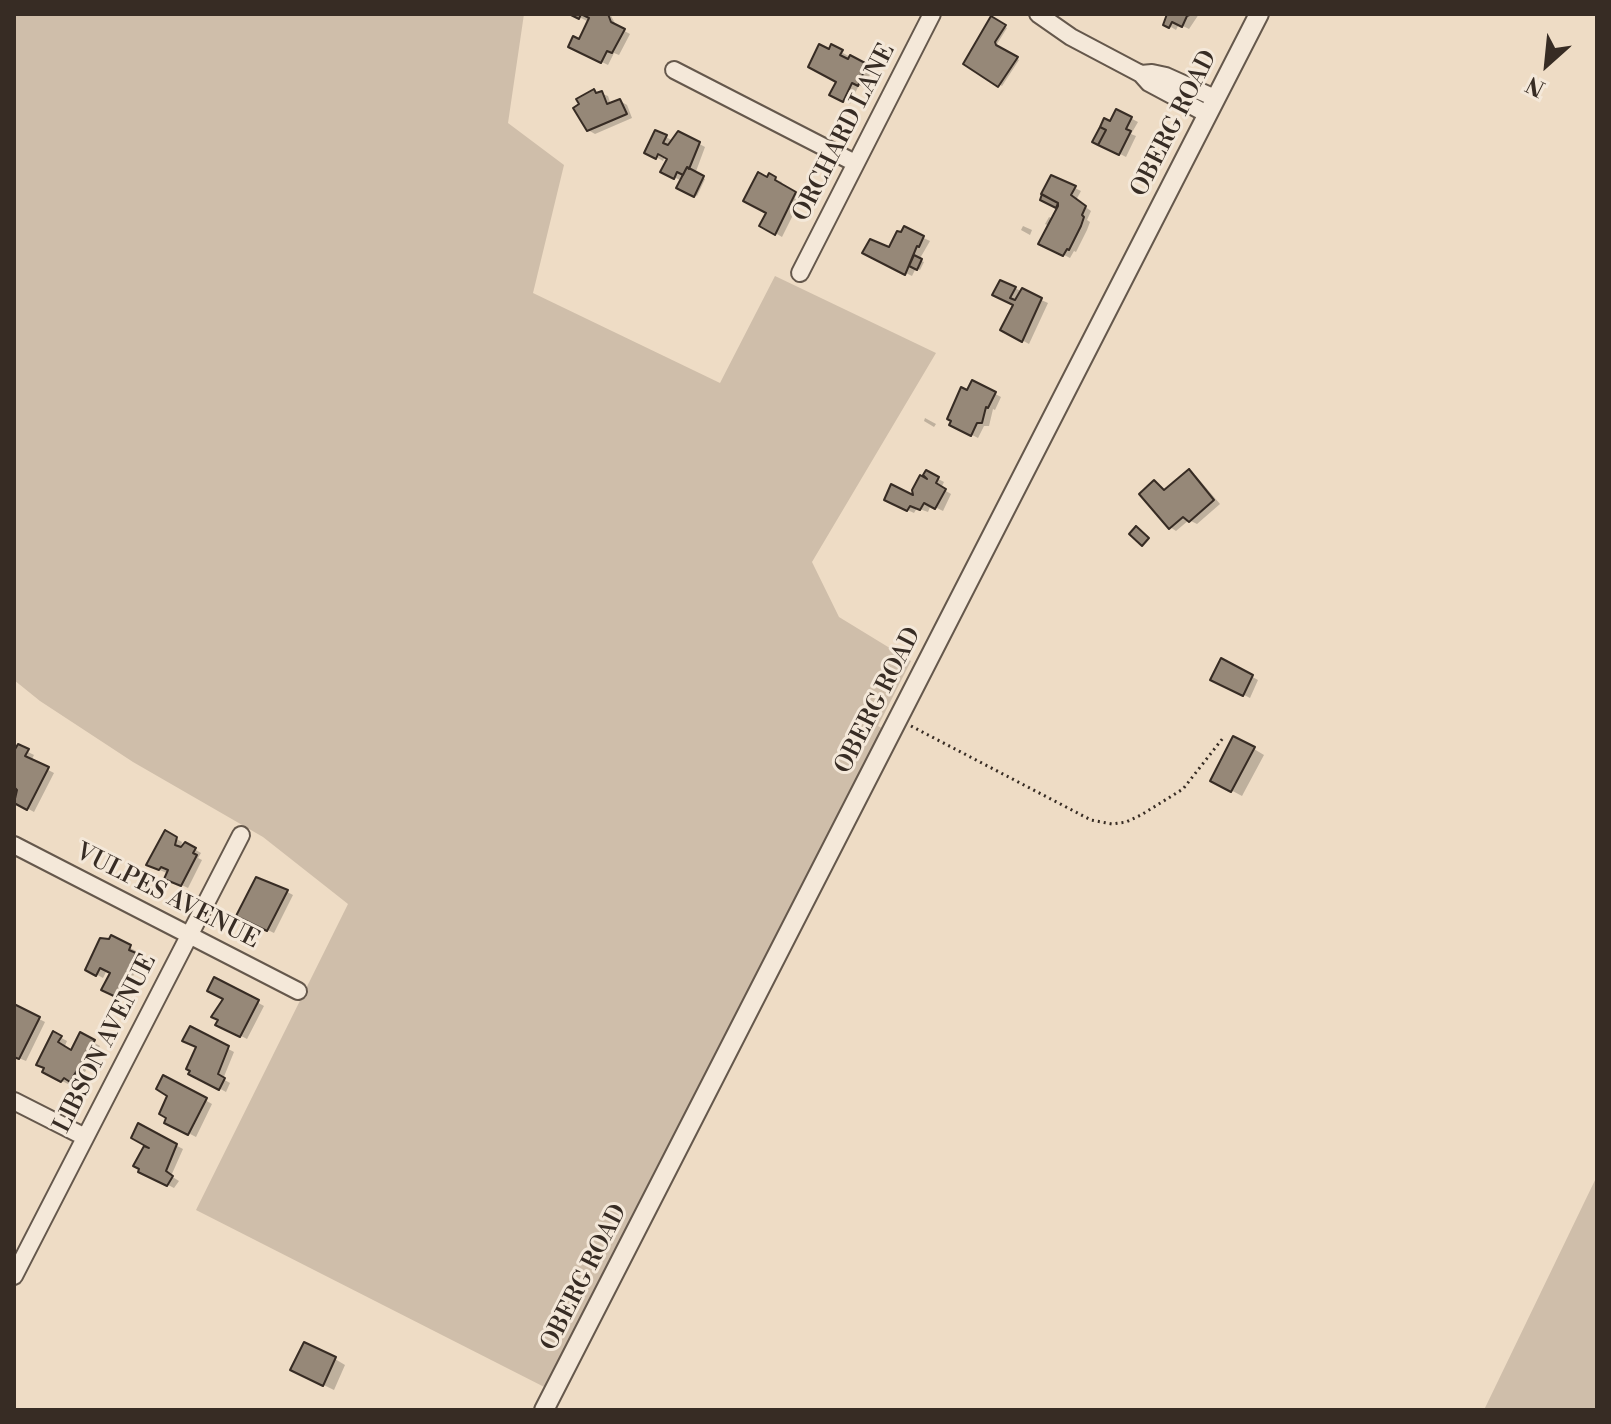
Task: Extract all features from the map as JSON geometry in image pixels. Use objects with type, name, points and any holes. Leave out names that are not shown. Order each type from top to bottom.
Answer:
[{"type":"street","name":"ORCHARD LANE","points":[[800,273],[932,14]]},
{"type":"street","points":[[1038,14],[1071,37],[1141,74],[1166,76],[1211,106]]},
{"type":"street","name":"OBERG ROAD","points":[[544,1410],[1259,14]]},
{"type":"street","points":[[674,70],[855,163]]},
{"type":"street","name":"LIBSON AVENUE","points":[[14,1276],[241,835]]},
{"type":"street","name":"VULPES AVENUE","points":[[14,845],[298,991]]},
{"type":"street","points":[[14,1101],[85,1137]]},
{"type":"path","points":[[897,719],[1091,820],[1112,824],[1141,815],[1183,789],[1223,738]]},
{"type":"shaded area","points":[[14,14],[524,14],[508,123],[564,165],[533,293],[720,383],[775,276],[936,353],[812,562],[839,617],[911,661],[878,726],[899,737],[562,1396],[196,1210],[348,904],[263,837],[133,762],[40,701],[14,680]]},
{"type":"shaded area","points":[[1597,1176],[1597,1410],[1484,1410]]},
{"type":"building","points":[[581,14],[608,14],[611,22],[625,29],[612,53],[607,51],[601,63],[568,47],[573,36],[579,39],[589,18]]},
{"type":"building","points":[[1167,14],[1192,14],[1187,16],[1182,27],[1172,22],[1169,28],[1163,25]]},
{"type":"building","points":[[991,16],[1006,25],[996,45],[1018,57],[998,87],[963,64]]},
{"type":"building","points":[[819,44],[829,49],[831,44],[843,50],[840,55],[848,59],[850,55],[867,64],[858,86],[852,83],[843,102],[829,95],[836,82],[808,67]]},
{"type":"building","points":[[594,89],[596,93],[602,91],[607,104],[620,99],[627,114],[587,131],[573,108],[579,104],[576,99]]},
{"type":"building","points":[[1116,109],[1132,117],[1126,129],[1131,131],[1119,155],[1098,145],[1106,130],[1100,127],[1104,118],[1110,121]]},
{"type":"building","points":[[1100,127],[1106,130],[1098,145],[1092,142]]},
{"type":"building","points":[[655,130],[667,135],[663,143],[668,145],[678,131],[700,142],[689,169],[687,167],[683,175],[677,172],[674,179],[660,172],[667,159],[658,154],[656,159],[644,153]]},
{"type":"building","points":[[687,167],[704,176],[694,197],[676,188]]},
{"type":"building","points":[[758,172],[767,177],[769,173],[796,192],[775,235],[759,226],[766,213],[743,201]]},
{"type":"building","points":[[1051,175],[1076,186],[1071,195],[1086,206],[1081,226],[1063,256],[1038,244],[1058,206],[1058,203],[1041,194]]},
{"type":"building","points":[[1042,194],[1058,203],[1056,208],[1040,200]]},
{"type":"building","points":[[904,226],[924,236],[905,275],[862,253],[870,239],[889,247],[897,231],[901,232]]},
{"type":"building","points":[[914,255],[922,259],[917,270],[909,266]]},
{"type":"building","points":[[1000,280],[1016,287],[1010,298],[1015,300],[1022,288],[1042,298],[1022,342],[1000,330],[1013,305],[992,295]]},
{"type":"building","points":[[972,380],[996,392],[986,407],[982,423],[977,423],[971,436],[949,425],[951,421],[947,419],[961,387],[967,390]]},
{"type":"building","points":[[1189,469],[1214,500],[1189,522],[1183,517],[1169,529],[1139,494],[1154,480],[1164,490]]},
{"type":"building","points":[[926,470],[939,477],[936,483],[946,489],[935,509],[924,503],[920,510],[910,506],[907,511],[884,500],[891,484],[913,495],[912,490],[920,475],[927,479],[923,475]]},
{"type":"building","points":[[1136,526],[1149,538],[1142,546],[1129,534]]},
{"type":"building","points":[[1221,658],[1253,675],[1243,696],[1210,680]]},
{"type":"building","points":[[1233,736],[1255,747],[1231,792],[1210,781]]},
{"type":"building","points":[[18,744],[29,749],[25,756],[49,767],[27,810],[14,803],[17,790],[14,787],[14,751]]},
{"type":"building","points":[[165,830],[177,837],[175,845],[181,847],[185,842],[196,848],[193,853],[197,855],[181,886],[164,879],[168,870],[146,865]]},
{"type":"building","points":[[256,877],[288,890],[267,931],[236,916]]},
{"type":"building","points":[[111,935],[131,945],[129,950],[136,953],[116,997],[101,990],[110,973],[100,968],[96,976],[85,970],[100,938],[109,939]]},
{"type":"building","points":[[214,977],[259,1000],[240,1037],[215,1025],[218,1020],[211,1017],[223,999],[207,991]]},
{"type":"building","points":[[14,1004],[40,1017],[19,1059],[14,1057]]},
{"type":"building","points":[[190,1026],[229,1046],[218,1074],[225,1078],[219,1090],[188,1074],[190,1071],[186,1069],[196,1047],[182,1041]]},
{"type":"building","points":[[53,1031],[62,1036],[58,1042],[71,1050],[80,1032],[95,1040],[70,1082],[64,1078],[61,1082],[42,1072],[44,1068],[36,1065]]},
{"type":"building","points":[[163,1075],[207,1098],[188,1135],[164,1123],[166,1118],[159,1114],[167,1096],[156,1089]]},
{"type":"building","points":[[138,1123],[177,1144],[166,1171],[173,1176],[167,1186],[138,1172],[139,1169],[133,1166],[144,1146],[149,1148],[131,1138]]},
{"type":"building","points":[[304,1342],[336,1357],[323,1386],[290,1370]]}]
